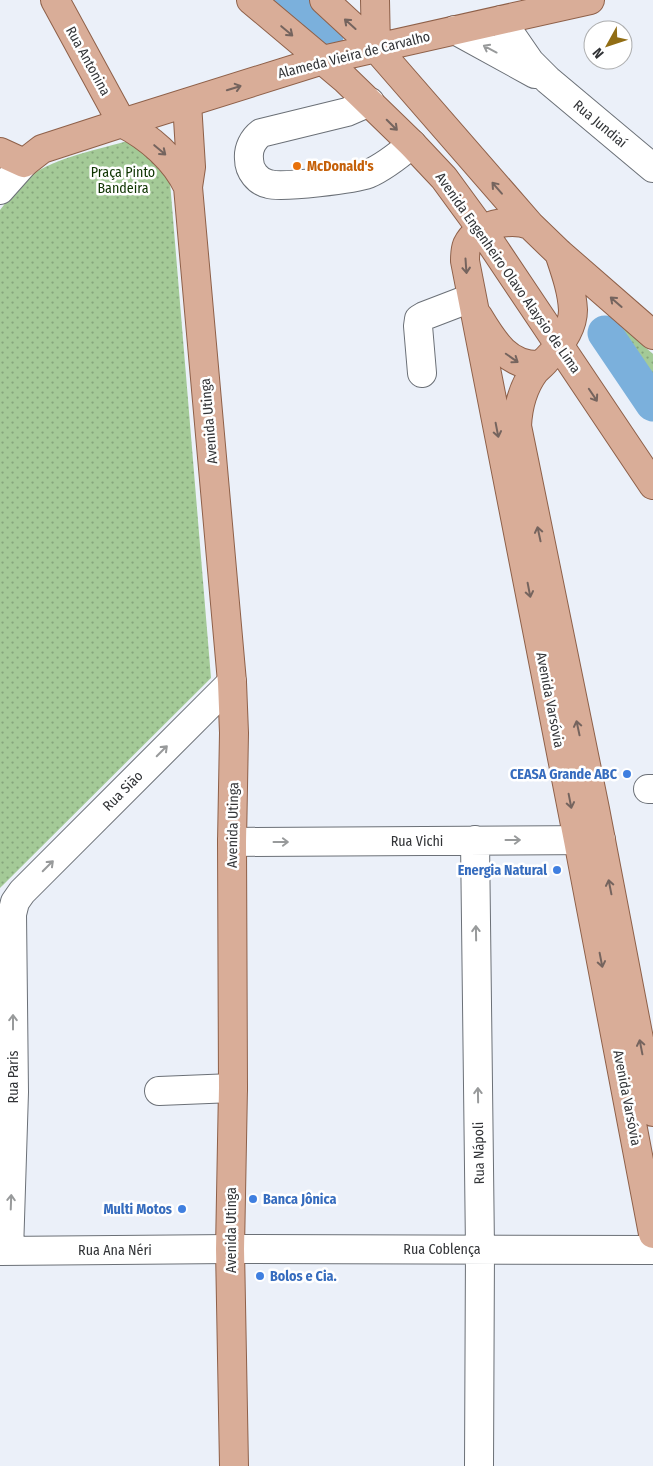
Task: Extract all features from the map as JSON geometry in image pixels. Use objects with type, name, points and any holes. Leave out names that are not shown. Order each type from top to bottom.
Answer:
[{"type":"main road","name":"Rua Antonina","points":[[55,0],[122,123]]},
{"type":"main road","name":"Avenida Engenheiro Olavo Alaysio de Lima","points":[[251,0],[370,102],[444,178],[482,230],[653,486]]},
{"type":"main road","points":[[324,0],[376,48],[530,225],[559,253],[653,335]]},
{"type":"main road","points":[[375,0],[376,48]]},
{"type":"main road","name":"Alameda Vieira de Carvalho","points":[[122,123],[323,60],[585,1]]},
{"type":"main road","name":"Avenida Utinga","points":[[187,103],[192,168],[188,187],[232,682],[234,733],[232,842],[233,1088],[230,1249],[234,1466]]},
{"type":"main road","points":[[12,158],[122,123]]},
{"type":"main road","name":"Avenida Utinga","points":[[122,123],[140,133],[164,152],[180,170],[188,187]]},
{"type":"main road","points":[[482,230],[491,226],[513,222],[530,225]]},
{"type":"main road","name":"Avenida Varsóvia","points":[[482,230],[472,238],[467,246],[465,261],[472,302],[590,840],[653,1112]]},
{"type":"main road","name":"Avenida Varsóvia","points":[[559,253],[569,284],[573,311],[570,327],[559,345],[530,379],[523,393],[518,412],[517,426],[590,840],[653,1234]]},
{"type":"main road","points":[[472,302],[491,337],[506,354],[519,362],[531,366],[540,365]]},
{"type":"street","name":"Rua Jundiaí","points":[[501,20],[530,62],[548,80],[653,168]]},
{"type":"street","name":"Rua Jundiaí","points":[[455,30],[548,80]]},
{"type":"street","points":[[370,102],[347,112],[261,133],[256,136],[249,152],[249,160],[257,178],[270,185],[297,184],[367,174],[391,160],[412,144]]},
{"type":"street","points":[[0,190],[12,158]]},
{"type":"street","points":[[422,373],[419,319],[472,302]]},
{"type":"street","name":"Rua Sião","points":[[15,902],[22,892],[232,682]]},
{"type":"street","name":"Rua Nápoli","points":[[475,840],[480,1249],[479,1466]]},
{"type":"street","name":"Rua Vichi","points":[[232,842],[590,840]]},
{"type":"street","name":"Rua Paris","points":[[5,1251],[12,914],[15,902]]},
{"type":"street","points":[[159,1091],[233,1088]]},
{"type":"street","name":"Rua Coblença","points":[[230,1249],[653,1250]]},
{"type":"street","name":"Rua Ana Néri","points":[[5,1251],[230,1249]]},
{"type":"green space","name":"Praça Pinto Bandeira","points":[[130,142],[157,162],[170,182],[211,678],[0,888],[0,210],[15,191],[35,173],[72,156]]},
{"type":"green space","points":[[622,327],[653,354],[653,388],[617,333]]},
{"type":"waterway","points":[[289,0],[327,33]]},
{"type":"waterway","points":[[605,333],[653,404]]},
{"type":"place","name":"McDonald's","points":[[297,166]]},
{"type":"place","name":"CEASA Grande ABC","points":[[627,774]]},
{"type":"place","name":"Energia Natural","points":[[557,870]]},
{"type":"place","name":"Banca Jônica","points":[[253,1199]]},
{"type":"place","name":"Multi Motos","points":[[182,1209]]},
{"type":"place","name":"Bolos e Cia.","points":[[260,1276]]}]
